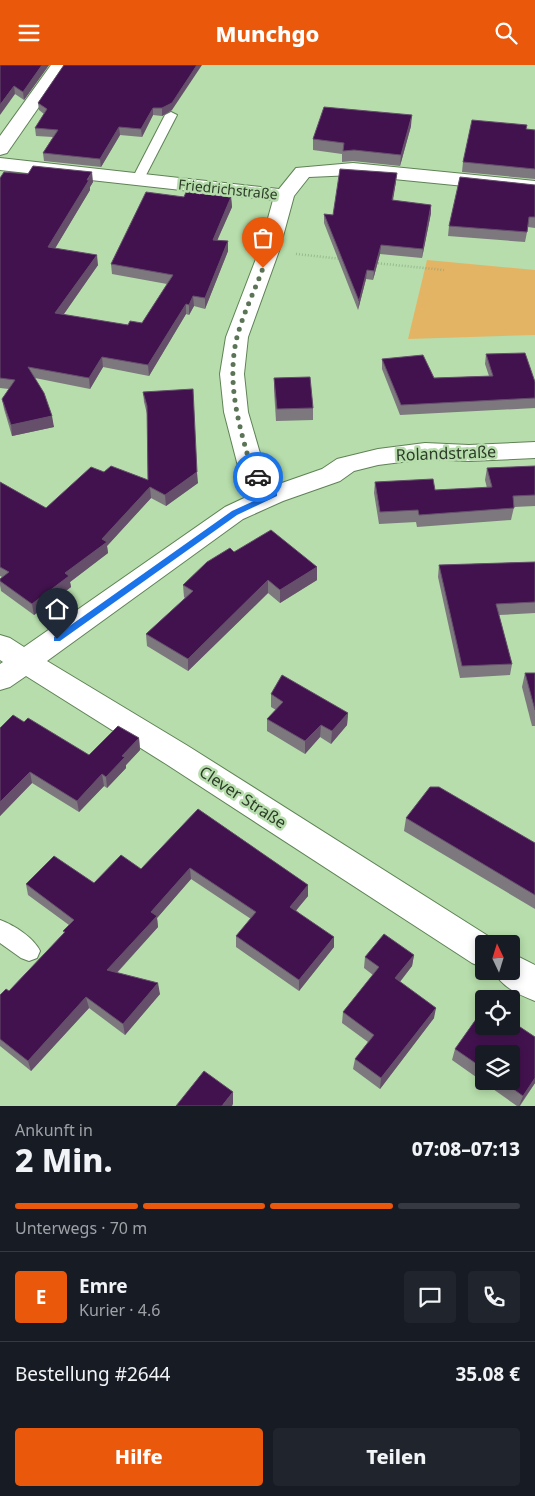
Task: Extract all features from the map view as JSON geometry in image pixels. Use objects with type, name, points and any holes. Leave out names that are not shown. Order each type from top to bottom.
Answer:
[{"type":"street","points":[[3,140],[60,65]]},
{"type":"street","name":"Friedrichstraße","points":[[0,164],[284,195],[303,172],[353,169],[535,187]]},
{"type":"street","points":[[274,495],[252,470],[236,412],[232,374],[237,337],[269,251],[284,195]]},
{"type":"street","name":"Rolandstraße","points":[[0,679],[13,654],[234,513],[274,495],[331,475],[346,465],[378,457],[425,451],[469,453],[535,450]]},
{"type":"street","name":"Clever Straße","points":[[13,654],[177,755],[475,946]]},
{"type":"street","points":[[520,975],[535,984]]},
{"type":"lane","points":[[138,179],[172,115]]},
{"type":"lane","points":[[0,930],[29,951]]},
{"type":"path","points":[[269,251],[347,259]]},
{"type":"path","points":[[367,262],[444,270]]},
{"type":"shaded area","points":[[427,260],[535,270],[535,335],[408,339]]},
{"type":"building","points":[[0,65],[42,65],[23,92],[14,86],[0,105]]},
{"type":"building","points":[[64,65],[197,65],[172,103],[162,108],[153,108],[141,129],[119,127],[100,159],[43,153],[58,130],[35,128],[47,109],[38,103]]},
{"type":"building","points":[[324,107],[412,115],[401,155],[354,150],[343,151],[344,143],[313,139]]},
{"type":"building","points":[[472,120],[527,125],[526,129],[535,130],[535,169],[463,162]]},
{"type":"building","points":[[33,166],[92,172],[48,247],[97,255],[55,313],[128,325],[130,321],[142,323],[173,275],[111,264],[146,192],[184,197],[186,192],[231,197],[213,240],[228,241],[205,298],[193,296],[189,305],[186,304],[148,365],[102,357],[89,378],[28,367],[44,393],[52,416],[11,425],[2,399],[15,380],[0,378],[0,178],[4,172],[28,174]]},
{"type":"building","points":[[340,169],[397,173],[392,200],[431,205],[423,249],[381,245],[374,271],[367,270],[359,301],[324,214],[333,215]]},
{"type":"building","points":[[460,177],[535,185],[535,217],[529,217],[527,232],[449,226]]},
{"type":"building","points":[[525,353],[535,382],[535,398],[401,405],[382,359],[423,355],[434,378],[493,376],[486,354]]},
{"type":"building","points":[[310,377],[313,408],[277,409],[274,378]]},
{"type":"building","points":[[193,389],[197,472],[165,495],[150,487],[102,539],[107,542],[65,573],[69,576],[32,604],[0,581],[9,572],[0,567],[0,482],[46,508],[91,467],[104,472],[111,466],[148,480],[147,406],[143,392]]},
{"type":"building","points":[[535,466],[535,495],[513,496],[514,508],[419,515],[418,510],[380,512],[375,482],[433,479],[435,490],[492,487],[487,468]]},
{"type":"building","points":[[271,530],[317,567],[280,590],[268,580],[188,659],[146,634],[193,591],[183,585],[207,562],[230,548],[234,552]]},
{"type":"building","points":[[535,562],[535,602],[496,604],[512,664],[462,666],[439,565]]},
{"type":"building","points":[[525,673],[535,673],[535,710]]},
{"type":"building","points":[[282,675],[348,713],[332,731],[321,725],[305,741],[267,719],[283,702],[271,694]]},
{"type":"building","points":[[13,715],[24,722],[28,718],[89,755],[118,726],[139,738],[122,756],[125,757],[106,777],[102,774],[77,801],[30,772],[0,802],[0,728]]},
{"type":"building","points":[[430,787],[439,787],[535,843],[535,895],[406,818]]},
{"type":"building","points":[[198,809],[308,885],[290,907],[334,937],[299,980],[236,936],[256,912],[190,868],[151,912],[157,916],[107,970],[158,983],[123,1024],[86,997],[28,1061],[0,1039],[0,995],[6,989],[9,991],[74,920],[26,884],[54,856],[94,883],[121,855],[141,869]]},
{"type":"building","points":[[384,934],[414,955],[395,978],[436,1008],[381,1078],[355,1059],[374,1035],[343,1012],[379,967],[365,957]]},
{"type":"building","points":[[475,1021],[475,1035],[520,1035],[520,1027],[535,1037],[535,1078],[523,1096],[515,1090],[520,1090],[520,1045],[475,1045],[475,1063],[455,1049]]},
{"type":"building","points":[[204,1071],[233,1092],[222,1106],[176,1106]]},
{"type":"way so far","points":[[258,477],[252,470],[236,412],[232,374],[237,337],[263,268]]},
{"type":"route","points":[[57,639],[234,513],[274,495],[258,477]]}]
